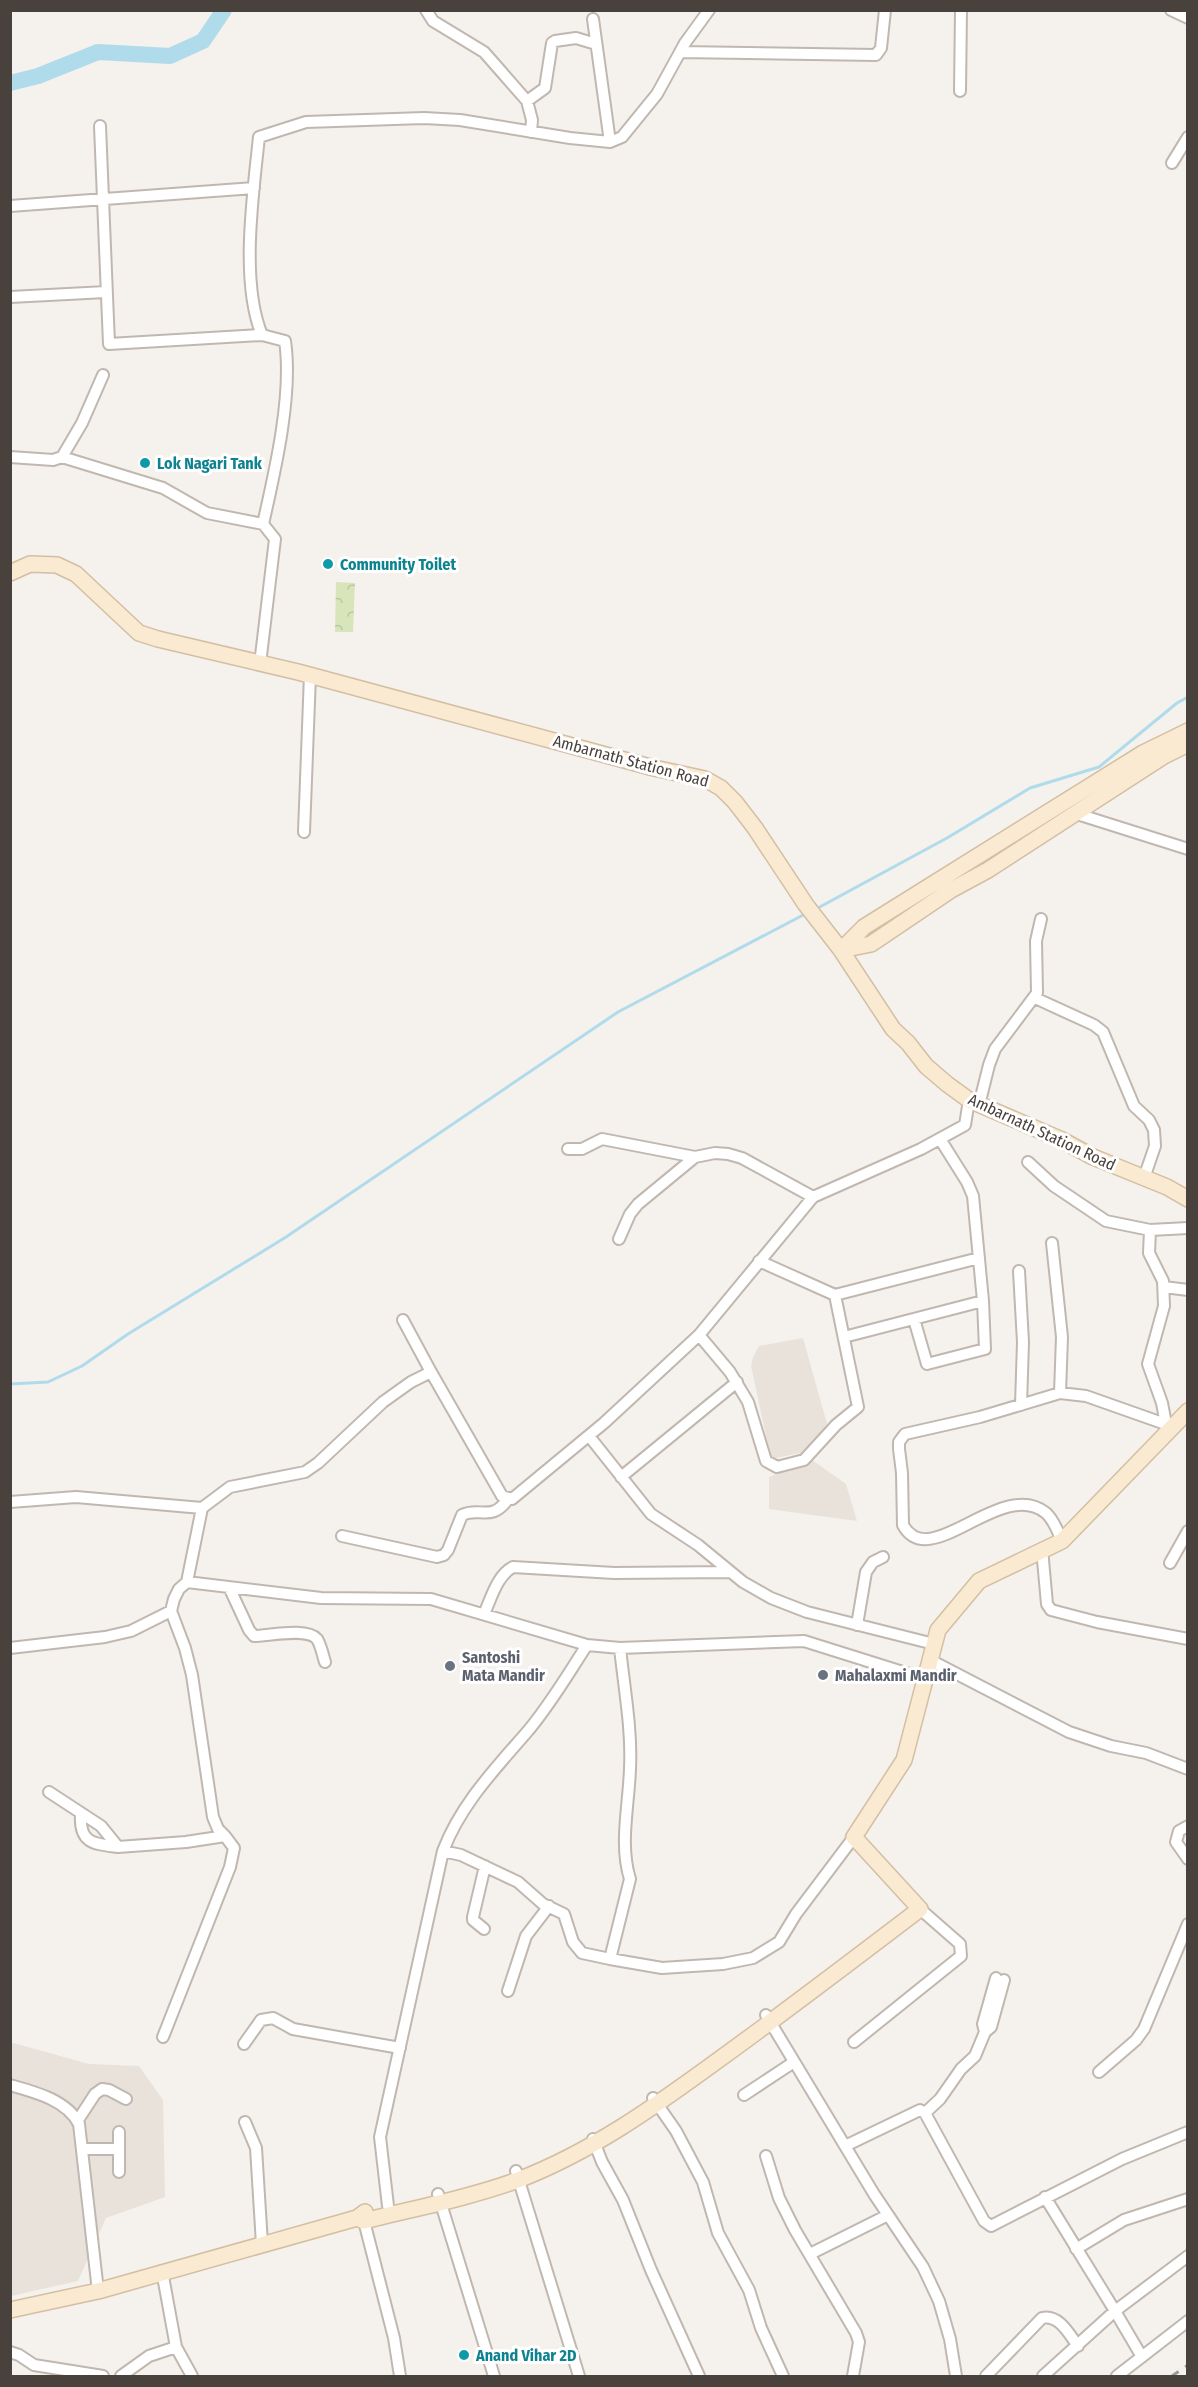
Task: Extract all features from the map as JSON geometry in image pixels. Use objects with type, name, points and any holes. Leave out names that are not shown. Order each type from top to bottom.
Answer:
[{"type":"street","points":[[426,10],[433,21],[484,52],[527,101],[532,120],[531,132]]},
{"type":"street","points":[[262,335],[252,299],[251,237],[260,137],[306,122],[424,118],[460,120],[610,142],[622,137],[657,94],[680,52],[709,10]]},
{"type":"street","points":[[680,52],[876,55],[881,48],[885,10]]},
{"type":"street","points":[[960,92],[961,10]]},
{"type":"street","points":[[1171,10],[1188,18]]},
{"type":"street","points":[[593,19],[610,142]]},
{"type":"street","points":[[527,101],[545,88],[552,43],[576,38],[596,44]]},
{"type":"street","points":[[100,126],[110,344],[262,335],[285,341],[288,363],[281,428],[263,524]]},
{"type":"street","points":[[1172,163],[1188,137]]},
{"type":"street","points":[[10,206],[254,188]]},
{"type":"street","points":[[10,297],[106,292]]},
{"type":"street","points":[[62,457],[82,423],[103,375]]},
{"type":"street","points":[[10,457],[53,459],[62,457],[163,488],[207,513],[263,524],[275,539],[260,664]]},
{"type":"street","name":"Ambarnath Station Road","points":[[10,573],[30,564],[57,565],[76,574],[139,633],[158,639],[310,675],[654,768],[705,779],[721,788],[735,802],[806,905],[841,950],[892,1029],[908,1043],[926,1066],[974,1102],[1062,1140],[1093,1157],[1167,1187],[1188,1199]]},
{"type":"street","points":[[304,832],[310,675]]},
{"type":"street","points":[[841,950],[864,927],[1143,753],[1188,731]]},
{"type":"street","points":[[841,950],[871,944],[951,890],[988,870],[1164,756],[1188,744]]},
{"type":"street","points":[[1074,813],[1188,849]]},
{"type":"street","points":[[342,1536],[436,1557],[444,1555],[462,1515],[490,1514],[502,1508],[508,1500],[516,1497],[589,1436],[699,1335],[813,1197],[940,1139],[965,1125],[995,1049],[1035,998],[1038,987],[1036,941],[1041,919]]},
{"type":"street","points":[[1035,998],[1094,1025],[1103,1032],[1134,1106],[1149,1120],[1154,1130],[1155,1146],[1144,1178]]},
{"type":"street","points":[[568,1149],[582,1149],[602,1139],[695,1157],[716,1153],[728,1154],[742,1158],[813,1197]]},
{"type":"street","points":[[914,1319],[927,1364],[983,1350],[985,1346],[973,1196],[967,1182],[940,1139]]},
{"type":"street","points":[[619,1239],[630,1214],[638,1204],[695,1157]]},
{"type":"street","points":[[1028,1162],[1054,1186],[1106,1221],[1150,1230],[1188,1228]]},
{"type":"street","points":[[1150,1230],[1149,1252],[1163,1281],[1164,1306],[1148,1364],[1169,1426]]},
{"type":"street","points":[[1052,1243],[1062,1337],[1060,1393]]},
{"type":"street","points":[[759,1261],[835,1294],[979,1258]]},
{"type":"street","points":[[1019,1271],[1023,1342],[1021,1405]]},
{"type":"street","points":[[1164,1287],[1188,1290]]},
{"type":"street","points":[[699,1335],[737,1382],[748,1402],[766,1461],[777,1467],[804,1460],[836,1425],[858,1407],[835,1294]]},
{"type":"street","points":[[844,1337],[983,1301]]},
{"type":"street","points":[[403,1320],[502,1496],[508,1500]]},
{"type":"street","points":[[163,2037],[230,1867],[234,1848],[218,1829],[213,1817],[192,1675],[171,1611],[179,1589],[187,1582],[202,1508],[230,1487],[305,1472],[318,1463],[383,1402],[411,1382],[431,1372]]},
{"type":"street","points":[[621,1477],[737,1382]]},
{"type":"street","points":[[1062,1541],[1052,1519],[1046,1513],[1028,1505],[998,1509],[938,1538],[925,1540],[915,1538],[903,1525],[899,1449],[901,1438],[905,1434],[1060,1393],[1086,1396],[1169,1426]]},
{"type":"street","points":[[443,1851],[461,1855],[485,1866],[494,1873],[518,1882],[530,1894],[564,1914],[573,1942],[582,1953],[662,1968],[723,1964],[753,1958],[779,1942],[796,1914],[854,1837],[904,1760],[938,1630],[979,1581],[1062,1541],[1169,1426],[1188,1411]]},
{"type":"street","points":[[589,1436],[651,1514],[698,1545],[743,1582],[771,1598],[807,1612],[934,1644]]},
{"type":"street","points":[[10,1502],[76,1497],[202,1508]]},
{"type":"street","points":[[1170,1563],[1186,1536]]},
{"type":"street","points":[[1042,1549],[1047,1604],[1051,1610],[1097,1622],[1188,1640]]},
{"type":"street","points":[[857,1625],[866,1572],[873,1562],[883,1557]]},
{"type":"street","points":[[484,1614],[499,1581],[507,1570],[513,1567],[614,1573],[730,1572]]},
{"type":"street","points":[[187,1582],[321,1598],[431,1599],[587,1645],[620,1648],[804,1641],[925,1679]]},
{"type":"street","points":[[229,1587],[254,1636],[291,1633],[312,1636],[316,1639],[325,1662]]},
{"type":"street","points":[[10,1648],[105,1637],[131,1631],[171,1611]]},
{"type":"street","points":[[388,2206],[380,2137],[443,1851],[452,1828],[470,1800],[511,1748],[527,1732],[587,1645]]},
{"type":"street","points":[[610,1959],[630,1879],[626,1869],[625,1838],[630,1748],[620,1648]]},
{"type":"street","points":[[930,1660],[1069,1732],[1111,1746],[1146,1753],[1188,1769]]},
{"type":"street","points":[[49,1792],[100,1826],[118,1847]]},
{"type":"street","points":[[81,1815],[82,1831],[86,1838],[96,1844],[118,1847],[197,1841],[225,1836]]},
{"type":"street","points":[[1188,1826],[1179,1831],[1176,1842],[1188,1859]]},
{"type":"street","points":[[854,1837],[917,1905],[960,1944],[961,1956],[854,2043]]},
{"type":"street","points":[[484,1929],[472,1917],[485,1866]]},
{"type":"street","points":[[10,2310],[98,2291],[162,2271],[439,2198],[517,2175],[594,2140],[655,2101],[768,2019],[917,1905]]},
{"type":"street","points":[[508,1991],[526,1936],[549,1906]]},
{"type":"street","points":[[1099,2072],[1136,2040],[1144,2029],[1188,1923]]},
{"type":"street","points":[[925,2113],[940,2099],[961,2069],[975,2056],[985,2032],[984,2024],[1000,1979]]},
{"type":"street","points":[[244,2044],[261,2020],[273,2018],[293,2029],[400,2048]]},
{"type":"street","points":[[768,2019],[888,2215],[922,2266],[939,2301],[950,2339],[956,2376]]},
{"type":"street","points":[[744,2095],[794,2062]]},
{"type":"street","points":[[10,2085],[60,2103],[78,2120],[98,2291]]},
{"type":"street","points":[[78,2120],[95,2094],[102,2089],[126,2099]]},
{"type":"street","points":[[655,2101],[676,2131],[703,2182],[718,2234],[749,2290],[761,2328],[783,2376]]},
{"type":"street","points":[[845,2146],[920,2110],[925,2113],[987,2225],[991,2226],[1147,2147],[1188,2132]]},
{"type":"street","points":[[245,2122],[256,2148],[262,2244]]},
{"type":"street","points":[[119,2132],[119,2172]]},
{"type":"street","points":[[594,2140],[602,2162],[623,2200],[651,2270],[699,2376]]},
{"type":"street","points":[[83,2149],[119,2149]]},
{"type":"street","points":[[766,2156],[779,2198],[859,2342],[853,2376]]},
{"type":"street","points":[[517,2175],[579,2376]]},
{"type":"street","points":[[1045,2197],[1142,2357]]},
{"type":"street","points":[[400,2376],[394,2338],[361,2219],[363,2213],[388,2206],[439,2198]]},
{"type":"street","points":[[439,2198],[494,2376]]},
{"type":"street","points":[[1076,2249],[1124,2220],[1188,2199]]},
{"type":"street","points":[[810,2254],[888,2215]]},
{"type":"street","points":[[1043,2376],[1115,2311],[1188,2256]]},
{"type":"street","points":[[162,2271],[176,2347],[192,2376]]},
{"type":"street","points":[[986,2376],[1042,2318],[1049,2316],[1055,2318],[1078,2346]]},
{"type":"street","points":[[1118,2376],[1188,2320]]},
{"type":"street","points":[[121,2376],[149,2356],[176,2347]]},
{"type":"street","points":[[10,2352],[34,2364],[103,2376]]},
{"type":"shaded area","points":[[803,1338],[827,1424],[805,1452],[771,1459],[751,1366],[753,1357],[759,1346]]},
{"type":"shaded area","points":[[812,1460],[846,1484],[857,1521],[769,1509],[769,1477]]},
{"type":"shaded area","points":[[10,2042],[89,2064],[139,2066],[163,2100],[165,2197],[106,2218],[78,2281],[11,2296]]},
{"type":"green space","points":[[336,582],[355,583],[353,632],[335,632]]},
{"type":"waterway","points":[[10,83],[38,76],[98,52],[170,56],[203,41],[224,10]]},
{"type":"waterway","points":[[816,909],[947,838],[1030,788],[1099,767],[1177,703],[1188,697]]},
{"type":"waterway","points":[[10,1384],[48,1382],[82,1366],[128,1334],[286,1237],[618,1012],[807,913]]},
{"type":"railway","points":[[1172,2376],[1188,2365]]},
{"type":"place","name":"Lok Nagari Tank","points":[[145,463]]},
{"type":"place","name":"Community Toilet","points":[[328,564]]},
{"type":"place","name":"Santoshi Mata Mandir","points":[[450,1666]]},
{"type":"place","name":"Mahalaxmi Mandir","points":[[823,1675]]},
{"type":"place","name":"Anand Vihar 2D","points":[[464,2355]]}]
